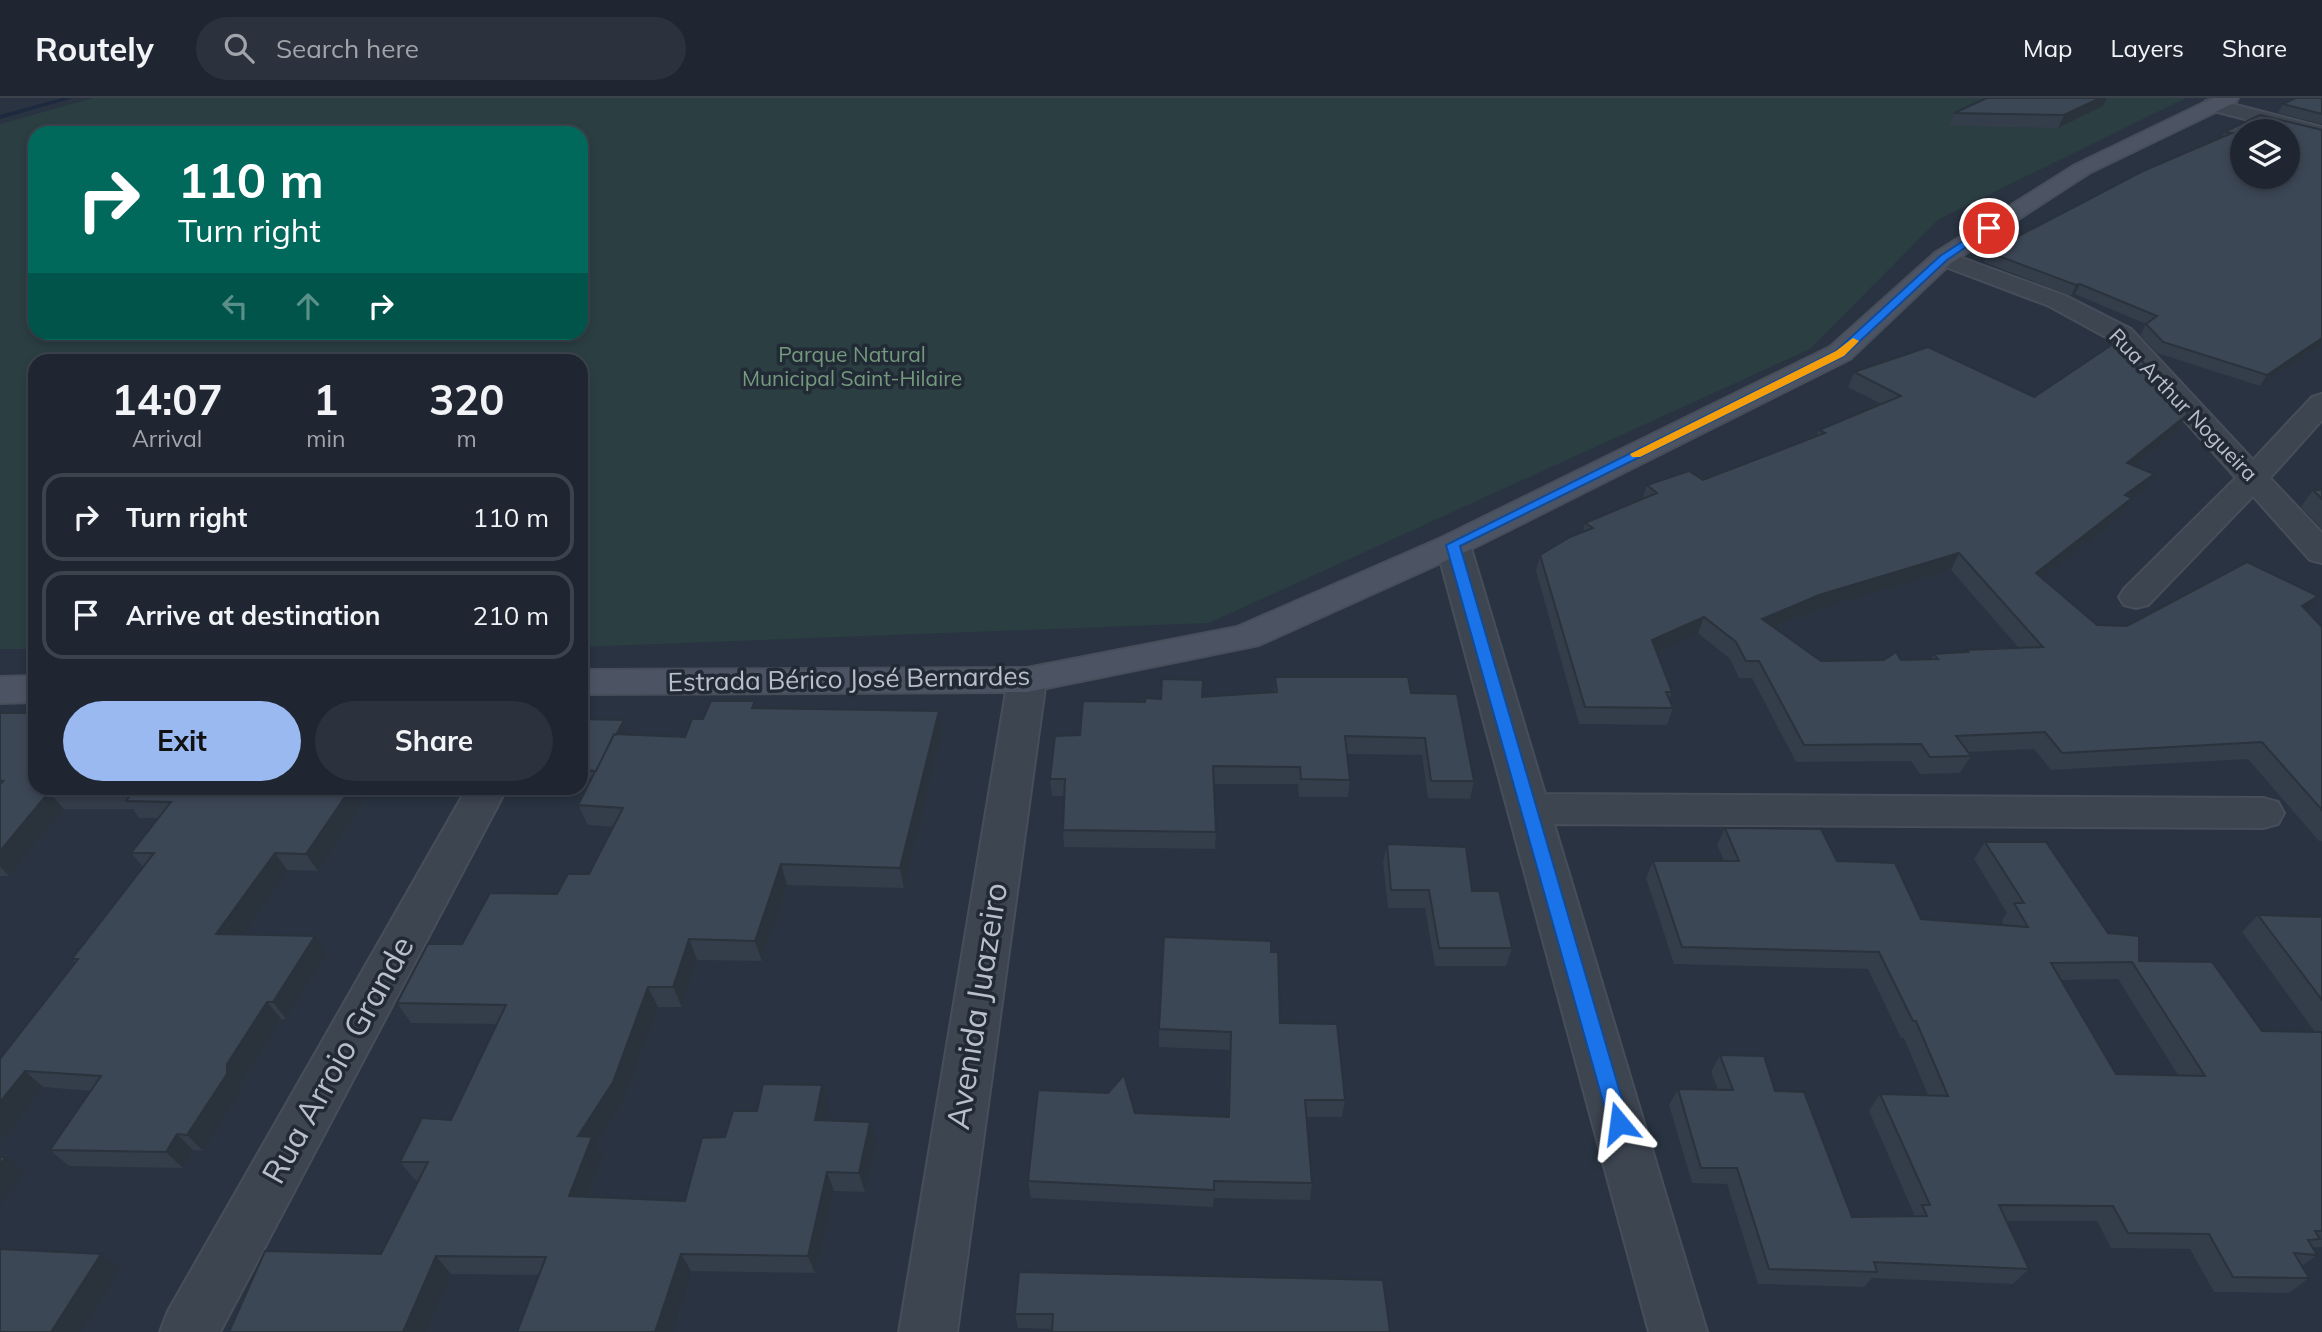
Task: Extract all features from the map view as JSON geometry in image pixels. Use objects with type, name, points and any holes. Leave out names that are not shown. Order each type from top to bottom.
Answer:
[{"type":"main road","name":"Estrada Bérico José Bernardes","points":[[588,682],[1027,680],[1246,637],[1453,545],[1840,353],[1943,258],[2082,169],[2221,101]]},
{"type":"street","points":[[2221,101],[2322,133]]},
{"type":"street","name":"Rua Arthur Nogueira","points":[[1943,258],[2102,321],[2122,335],[2322,553]]},
{"type":"street","points":[[2136,597],[2322,403]]},
{"type":"street","points":[[1453,545],[1678,1332]]},
{"type":"street","name":"Avenida Juazeiro","points":[[928,1332],[1027,680]]},
{"type":"street","name":"Rua Arroio Grande","points":[[189,1332],[483,795]]},
{"type":"street","points":[[1530,809],[2263,813]]},
{"type":"green space","name":"Parque Natural Municipal Saint-Hilaire","points":[[93,98],[2186,98],[1939,219],[1810,349],[1209,623],[588,647],[588,354],[28,354],[28,649],[0,649],[0,124]]},
{"type":"building","points":[[1987,98],[2100,98],[2064,115],[1954,113]]},
{"type":"building","points":[[2296,98],[2322,98],[2322,114],[2283,104]]},
{"type":"building","points":[[2260,115],[2277,119],[2252,119]]},
{"type":"building","points":[[2300,125],[2322,130],[2322,338],[2267,375],[2163,342],[2146,324],[2157,316],[2080,284],[2076,285],[1988,252],[2143,171],[2230,134],[2230,189],[2300,189]]},
{"type":"building","points":[[2122,338],[2188,414],[2127,463],[2154,474],[2125,495],[2132,498],[2036,573],[2097,625],[2127,626],[2247,562],[2318,596],[2302,606],[2322,627],[2322,810],[2262,742],[2062,753],[2045,732],[1956,736],[1971,756],[1930,757],[1921,744],[1804,745],[1759,661],[1746,661],[1736,642],[1704,617],[1652,640],[1672,692],[1666,692],[1673,708],[1585,707],[1540,555],[1570,537],[1593,528],[1585,523],[1657,493],[1647,485],[1689,471],[1703,480],[1825,433],[1819,430],[1901,396],[1854,372],[1928,347],[2034,397]],"holes":[[[1959,553],[2043,647],[1934,654],[1938,659],[1901,660],[1896,652],[1884,660],[1821,661],[1762,619],[1819,595]]]},
{"type":"building","points":[[2313,490],[2322,490],[2322,499]]},
{"type":"building","points":[[1275,677],[1408,677],[1411,693],[1457,694],[1474,781],[1431,781],[1425,738],[1345,736],[1350,780],[1301,779],[1300,767],[1213,766],[1216,832],[1063,830],[1065,779],[1050,779],[1055,736],[1080,735],[1083,701],[1145,702],[1145,698],[1161,699],[1162,679],[1203,680],[1202,697],[1277,692]]},
{"type":"building","points":[[711,701],[755,701],[752,708],[939,711],[900,868],[781,864],[755,941],[689,939],[673,987],[648,987],[613,1082],[578,1136],[592,1137],[569,1196],[685,1201],[702,1138],[725,1137],[733,1111],[757,1111],[763,1084],[822,1085],[815,1120],[870,1122],[859,1173],[827,1172],[808,1256],[681,1254],[655,1332],[517,1332],[546,1257],[436,1256],[403,1332],[229,1332],[265,1251],[381,1254],[428,1162],[400,1162],[422,1118],[451,1120],[506,1005],[397,1003],[428,944],[462,944],[490,893],[557,894],[568,874],[589,874],[623,808],[578,805],[583,795],[588,795],[588,785],[614,734],[685,737],[692,719],[703,719]]},
{"type":"building","points":[[0,713],[28,713],[28,795],[47,795],[0,851],[0,785],[3,781],[0,781]]},
{"type":"building","points":[[588,719],[624,720],[616,735],[614,734],[596,771],[588,770]]},
{"type":"building","points":[[130,795],[346,795],[306,854],[275,853],[216,934],[315,936],[273,1002],[267,1002],[227,1064],[227,1074],[187,1135],[177,1134],[166,1152],[50,1150],[101,1076],[25,1071],[0,1102],[0,1059],[78,959],[72,959],[154,853],[131,853],[171,802],[126,801]]},
{"type":"building","points":[[1725,828],[1821,829],[1837,861],[1895,863],[1921,919],[2028,927],[2014,903],[2024,903],[1985,842],[2046,842],[2108,933],[2139,936],[2139,961],[2212,962],[2262,1031],[2322,1032],[2322,1231],[2315,1231],[2320,1239],[2308,1240],[2317,1255],[2294,1253],[2309,1278],[2233,1277],[2209,1234],[2128,1233],[2113,1206],[1999,1205],[2029,1269],[1874,1262],[1877,1272],[1769,1269],[1737,1168],[1701,1168],[1678,1089],[1733,1090],[1720,1055],[1764,1056],[1775,1091],[1804,1092],[1852,1217],[1927,1216],[1922,1205],[1930,1205],[1880,1094],[1948,1096],[1916,1021],[1913,1021],[1879,952],[1682,947],[1653,861],[1739,861]],"holes":[[[2132,962],[2205,1076],[2116,1074],[2051,963]]]},
{"type":"building","points":[[1387,844],[1466,847],[1472,891],[1499,891],[1512,948],[1439,948],[1429,890],[1391,890]]},
{"type":"building","points":[[2258,915],[2322,917],[2322,1000]]},
{"type":"building","points":[[1164,937],[1271,941],[1271,952],[1278,952],[1280,1023],[1337,1024],[1345,1100],[1305,1100],[1312,1183],[1214,1181],[1214,1190],[1028,1181],[1038,1090],[1108,1093],[1124,1075],[1135,1113],[1229,1117],[1231,1032],[1159,1029]]},
{"type":"building","points":[[0,1249],[101,1254],[51,1332],[0,1332]]},
{"type":"building","points":[[1019,1272],[1383,1280],[1390,1332],[1052,1332],[1053,1314],[1015,1314]]},
{"type":"waterway","points":[[0,117],[70,98]]},
{"type":"slow traffic","points":[[1636,454],[1840,353],[1853,341]]},
{"type":"route","points":[[1619,1123],[1453,545],[1840,353],[1943,258],[1989,228]]}]
